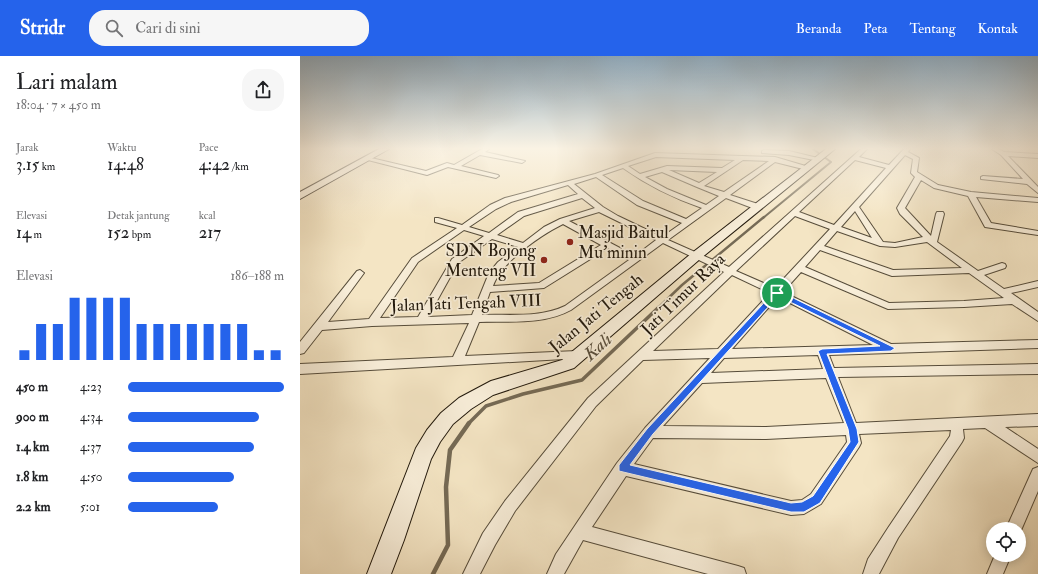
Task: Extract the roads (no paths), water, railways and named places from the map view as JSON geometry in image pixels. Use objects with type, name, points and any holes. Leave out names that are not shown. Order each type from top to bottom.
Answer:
[{"type":"street","points":[[300,196],[341,173]]},
{"type":"street","points":[[483,173],[496,176]]},
{"type":"street","points":[[372,322],[415,260],[464,227],[508,200],[602,173]]},
{"type":"street","points":[[633,173],[671,194],[708,208]]},
{"type":"street","points":[[638,177],[649,173]]},
{"type":"street","points":[[671,173],[699,186],[758,207]]},
{"type":"street","points":[[699,186],[718,173]]},
{"type":"street","name":"Jalan Jati Tengah VIII","points":[[319,326],[372,322],[535,317],[556,314],[568,308],[634,259],[755,173]]},
{"type":"street","name":"Jalan Jati Tengah","points":[[379,574],[393,540],[416,467],[424,450],[439,428],[461,406],[487,390],[555,370],[568,364],[577,355],[699,258],[800,173]]},
{"type":"street","name":"Jati Timur Raya","points":[[471,574],[489,539],[510,506],[592,402],[643,356],[727,270],[838,173]]},
{"type":"street","points":[[555,574],[562,560],[605,492],[650,432],[884,173]]},
{"type":"street","points":[[914,173],[936,187],[971,194],[1038,200]]},
{"type":"street","points":[[1021,173],[1038,191]]},
{"type":"street","points":[[597,175],[640,203],[687,222]]},
{"type":"street","points":[[919,176],[919,179],[901,210],[930,241],[1038,317]]},
{"type":"street","points":[[983,178],[1028,180],[1038,178]]},
{"type":"street","points":[[569,183],[600,209],[615,218],[891,348]]},
{"type":"street","points":[[971,194],[988,225],[1038,233]]},
{"type":"street","points":[[421,321],[454,262],[521,214],[582,195]]},
{"type":"street","points":[[854,206],[880,244]]},
{"type":"street","points":[[457,361],[494,271],[524,246],[548,229],[563,221],[600,209]]},
{"type":"street","points":[[794,213],[880,244],[895,245],[930,241]]},
{"type":"street","points":[[930,241],[940,214]]},
{"type":"street","points":[[438,220],[524,246]]},
{"type":"street","points":[[563,221],[634,259]]},
{"type":"street","points":[[486,289],[542,286],[607,245]]},
{"type":"street","points":[[818,246],[892,273],[975,272],[1002,266]]},
{"type":"street","points":[[799,268],[888,306],[964,304],[1015,300]]},
{"type":"street","points":[[300,350],[360,273]]},
{"type":"street","points":[[1004,292],[1038,284]]},
{"type":"street","points":[[643,356],[1038,344]]},
{"type":"street","points":[[622,468],[798,508],[804,507],[816,499],[854,446],[852,429],[829,373],[822,351]]},
{"type":"street","points":[[300,369],[577,355]]},
{"type":"street","points":[[698,378],[829,373],[1038,369]]},
{"type":"street","points":[[650,432],[766,433],[1038,420]]},
{"type":"street","points":[[988,423],[1038,457]]},
{"type":"street","points":[[872,574],[874,565],[893,533],[957,438],[957,424]]},
{"type":"street","points":[[1017,522],[1038,474]]},
{"type":"street","points":[[581,532],[738,574]]},
{"type":"street","points":[[995,574],[1000,562]]},
{"type":"waterway","name":"Kali","points":[[763,218],[817,173]]},
{"type":"waterway","name":"Kali","points":[[658,308],[682,285],[764,217]]},
{"type":"waterway","name":"Kali","points":[[469,423],[486,406],[523,394],[582,380],[659,307]]},
{"type":"waterway","name":"Kali","points":[[433,574],[448,545],[446,487],[450,450],[469,423]]},
{"type":"place","name":"Masjid Baitul Mu'minin","points":[[570,242]]},
{"type":"place","name":"SDN Bojong Menteng VII","points":[[544,260]]}]
